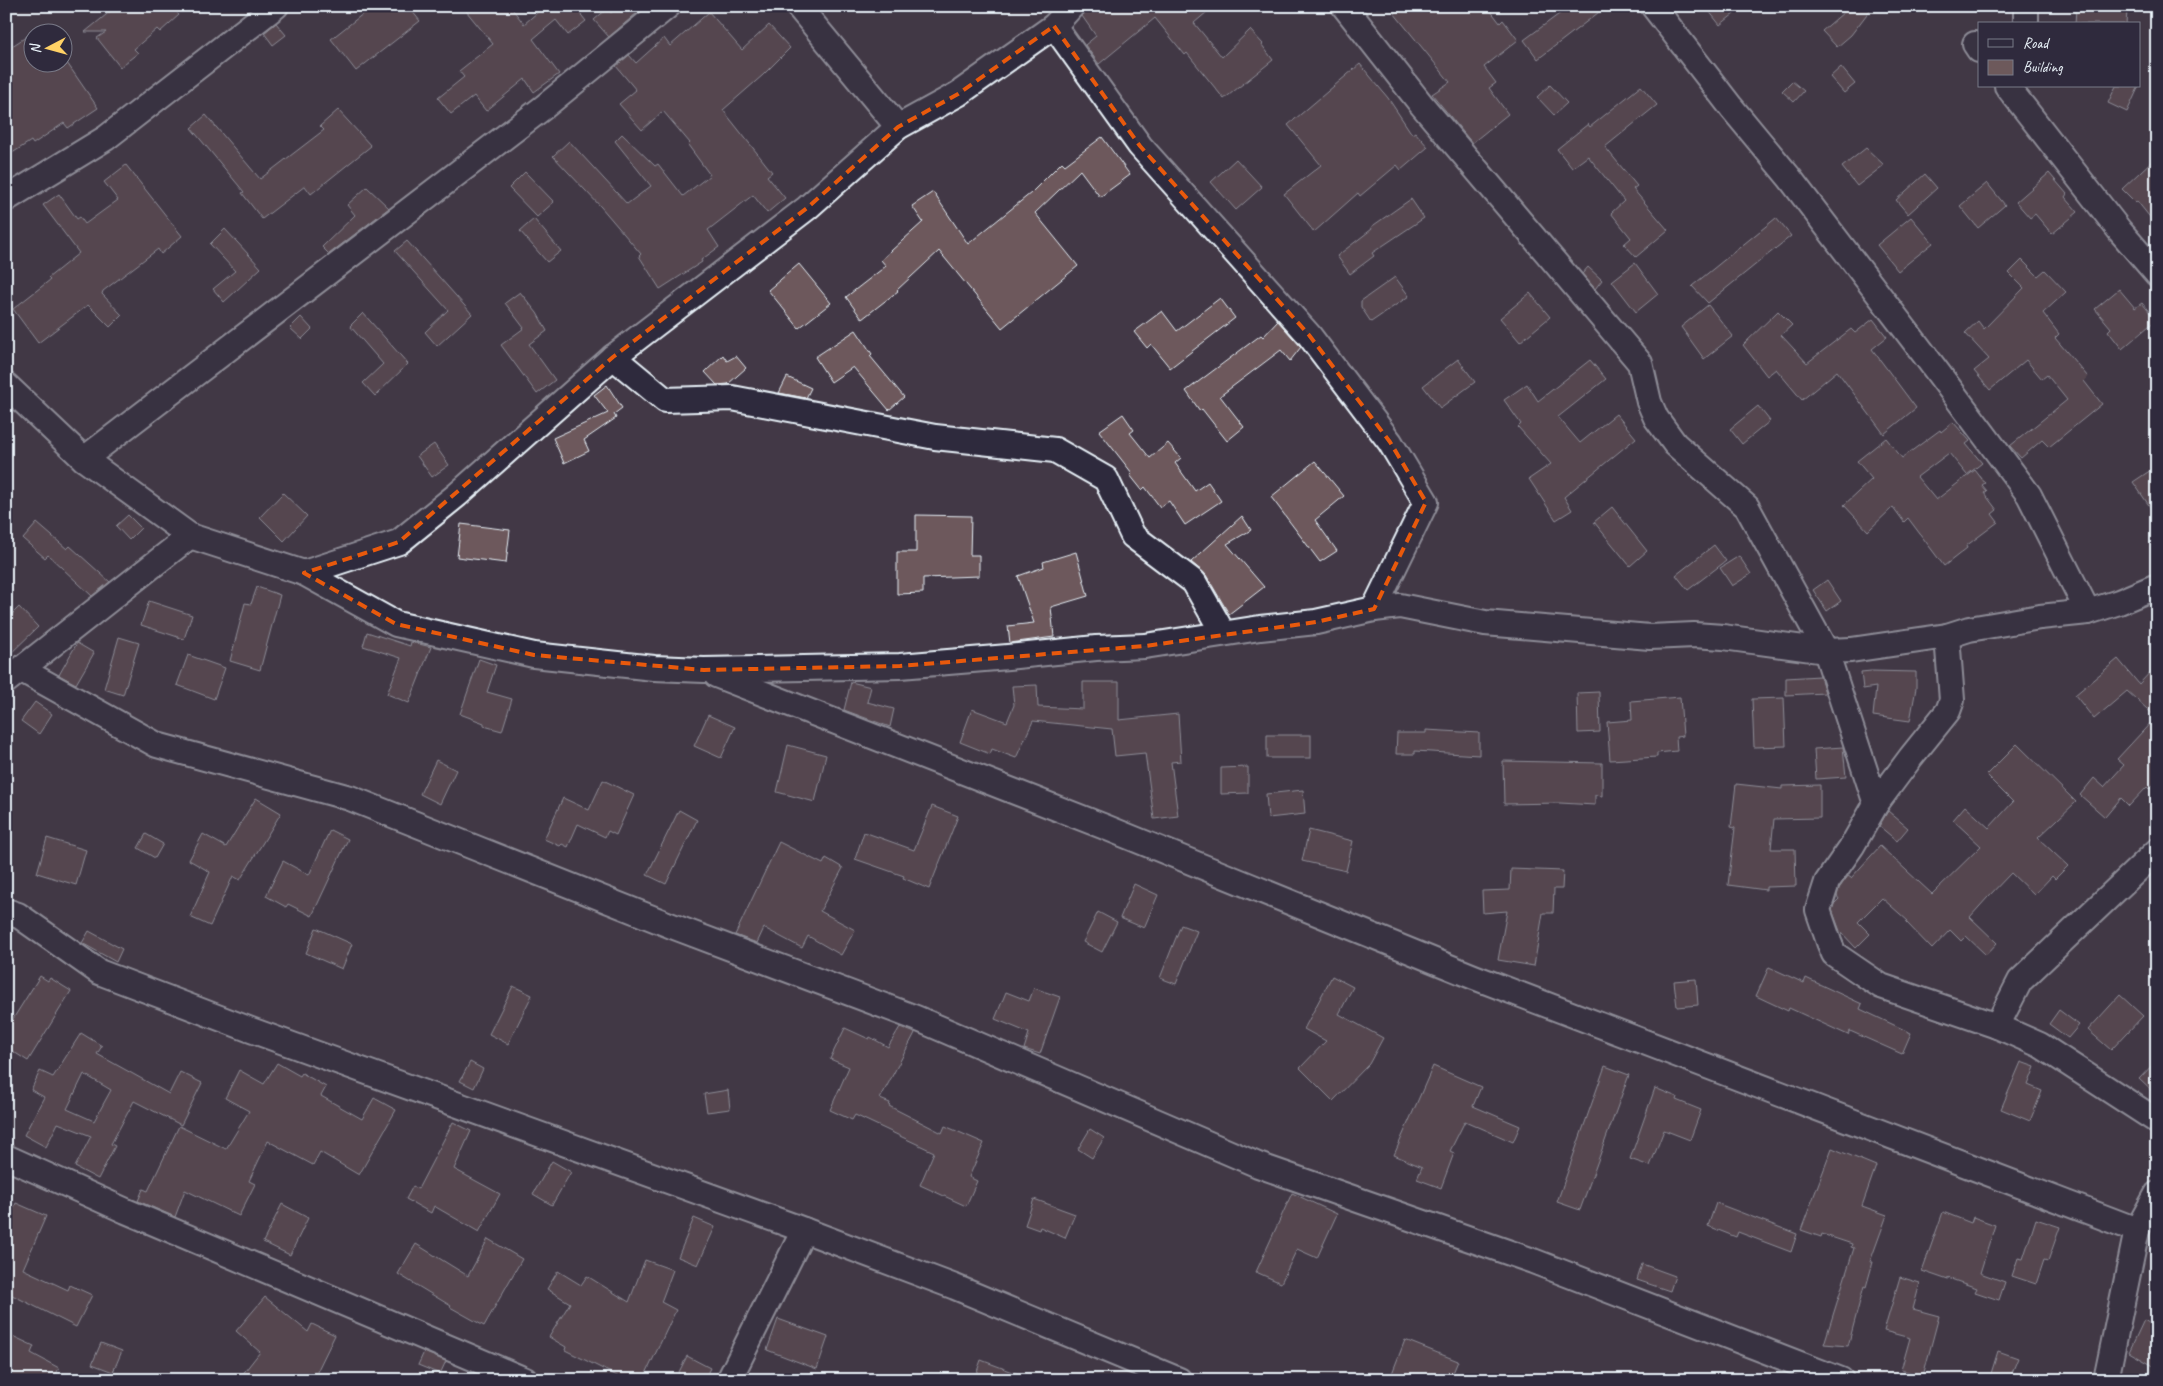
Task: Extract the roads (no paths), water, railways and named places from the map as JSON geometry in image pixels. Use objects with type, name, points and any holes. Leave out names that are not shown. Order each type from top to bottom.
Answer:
[{"type":"street","points":[[6,199],[106,138],[276,6]]},
{"type":"street","points":[[84,459],[536,114],[668,6]]},
{"type":"street","points":[[798,6],[898,127]]},
{"type":"street","points":[[304,573],[398,542],[457,495],[613,357],[807,208],[898,127],[958,94],[1054,26],[1072,6]]},
{"type":"street","points":[[1344,6],[1422,104],[1640,364],[1649,402],[1656,418],[1675,444],[1748,507],[1826,651],[1876,804]]},
{"type":"street","points":[[1653,6],[1731,107],[1789,177],[1924,354],[2028,495],[2088,612]]},
{"type":"street","points":[[2026,6],[2026,22]]},
{"type":"street","points":[[1054,26],[1140,146],[1309,335],[1390,442],[1426,502],[1374,609]]},
{"type":"street","points":[[2009,88],[2120,231],[2157,274]]},
{"type":"street","points":[[613,357],[665,400],[732,398],[935,437],[1055,450],[1106,479],[1133,536],[1194,582],[1223,633]]},
{"type":"street","points":[[6,385],[84,459],[190,536],[304,573],[396,624],[534,655],[654,668],[704,670],[900,666],[1096,648],[1145,646],[1223,633],[1316,622],[1374,609],[1400,606],[1485,623],[1650,637],[1694,635],[1723,637],[1826,651],[1852,650],[1948,636],[1969,629],[2040,617],[2088,612],[2119,602],[2157,586]]},
{"type":"street","points":[[190,536],[14,676],[157,745],[350,798],[672,926],[916,1018],[1258,1165],[1533,1262],[1841,1380]]},
{"type":"street","points":[[1948,636],[1952,700],[1948,711],[1876,804],[1852,846],[1828,882],[1818,910],[1823,930],[1834,954],[1881,986],[1997,1026],[2040,1045],[2157,1121]]},
{"type":"street","points":[[704,670],[1114,831],[1474,977],[2137,1230]]},
{"type":"street","points":[[1997,1026],[2020,981],[2157,851]]},
{"type":"street","points":[[6,911],[18,915],[99,972],[251,1030],[603,1156],[956,1287],[1179,1380]]},
{"type":"street","points":[[6,1157],[126,1211],[525,1380]]},
{"type":"street","points":[[2106,1380],[2137,1230],[2157,1194]]},
{"type":"street","points":[[729,1380],[804,1230]]}]
